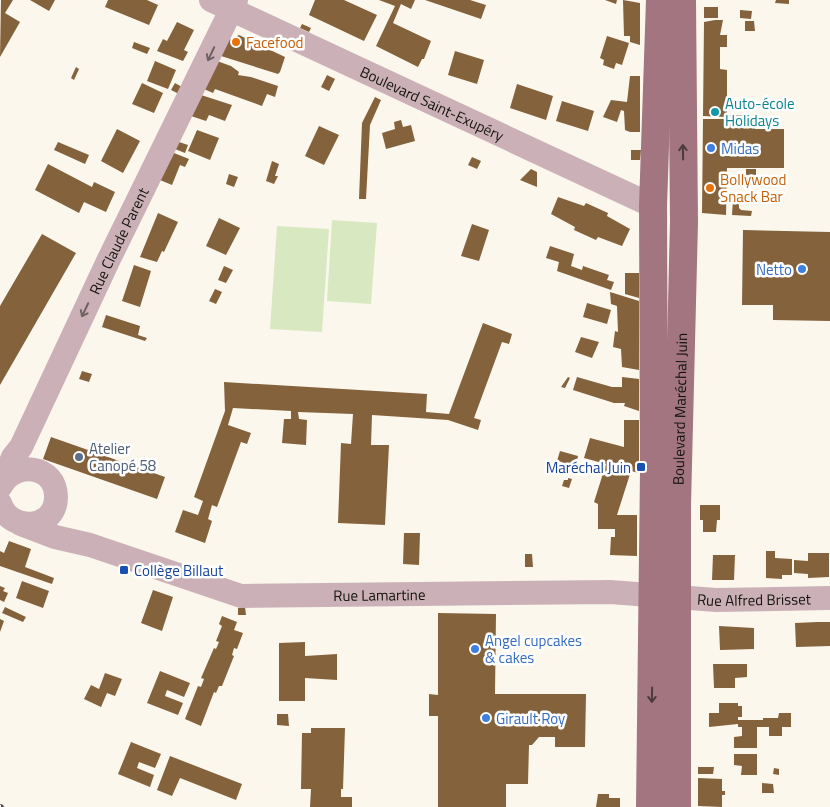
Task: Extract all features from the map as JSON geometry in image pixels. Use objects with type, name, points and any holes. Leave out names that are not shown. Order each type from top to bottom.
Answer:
[{"type":"main road","name":"Boulevard Maréchal Juin","points":[[660,0],[660,66],[668,199],[684,222],[666,467]]},
{"type":"main road","name":"Boulevard Maréchal Juin","points":[[650,807],[665,597],[668,199],[682,0]]},
{"type":"main road","name":"Boulevard Maréchal Juin","points":[[665,597],[677,807]]},
{"type":"street","name":"Boulevard Saint-Exupéry","points":[[226,3],[668,199]]},
{"type":"street","name":"Rue Claude Parent","points":[[4,501],[13,456],[21,447],[226,3]]},
{"type":"street","points":[[30,468],[41,472],[50,480],[55,491],[52,511],[42,521],[28,525],[4,501],[9,476],[18,470],[30,468]]},
{"type":"street","name":"Rue Lamartine","points":[[4,501],[55,537],[90,545],[241,596],[610,592],[665,597]]},
{"type":"street","name":"Rue Lamartine","points":[[52,511],[63,525],[90,545]]},
{"type":"street","name":"Rue Alfred Brisset","points":[[665,597],[716,600],[830,598]]},
{"type":"green space","points":[[332,220],[377,223],[371,304],[327,301]]},
{"type":"green space","points":[[277,226],[329,229],[322,332],[270,329]]},
{"type":"building","points":[[1,0],[13,0],[5,13],[20,22],[0,57]]},
{"type":"building","points":[[30,0],[55,0],[49,11]]},
{"type":"building","points":[[108,0],[147,0],[158,5],[149,25],[105,7]]},
{"type":"building","points":[[315,0],[344,0],[377,15],[364,41],[309,15]]},
{"type":"building","points":[[379,0],[415,0],[411,9],[401,4],[393,23],[431,41],[424,59],[422,59],[418,67],[376,46],[395,6]]},
{"type":"building","points":[[425,0],[470,0],[486,5],[481,19]]},
{"type":"building","points":[[605,0],[617,0],[616,4]]},
{"type":"building","points":[[623,0],[640,3],[640,45],[630,42],[630,36],[624,36]]},
{"type":"building","points":[[776,0],[789,0],[789,4],[775,3]]},
{"type":"building","points":[[704,7],[718,7],[718,18],[704,18]]},
{"type":"building","points":[[740,10],[752,11],[751,19],[740,18]]},
{"type":"building","points":[[723,20],[720,35],[727,35],[727,47],[720,47],[720,69],[727,70],[727,117],[703,116],[704,22]]},
{"type":"building","points":[[745,21],[754,21],[755,31],[745,31]]},
{"type":"building","points":[[177,22],[194,30],[184,50],[188,52],[183,61],[157,51],[163,39],[167,41]]},
{"type":"building","points":[[302,24],[311,28],[309,32],[300,28]]},
{"type":"building","points":[[239,35],[285,57],[280,72],[278,74],[221,56],[229,40]]},
{"type":"building","points":[[607,36],[629,43],[622,65],[616,63],[614,69],[603,65],[604,60],[600,58]]},
{"type":"building","points":[[134,42],[150,48],[147,54],[132,48]]},
{"type":"building","points":[[455,51],[484,60],[477,84],[448,75]]},
{"type":"building","points":[[155,61],[176,70],[168,89],[147,81]]},
{"type":"building","points":[[217,61],[231,66],[239,72],[238,75],[251,77],[278,86],[275,97],[267,94],[262,106],[215,89],[213,93],[204,89]]},
{"type":"building","points":[[76,67],[79,69],[74,80],[71,78]]},
{"type":"building","points":[[327,75],[335,79],[329,91],[321,87]]},
{"type":"building","points":[[630,76],[640,76],[640,132],[625,130],[624,111],[621,110],[617,122],[603,117],[611,100],[627,102]]},
{"type":"building","points":[[142,83],[163,93],[154,113],[132,104]]},
{"type":"building","points":[[175,83],[182,87],[179,94],[171,90]]},
{"type":"building","points":[[517,84],[553,96],[546,120],[510,108]]},
{"type":"building","points":[[201,95],[232,105],[225,121],[209,115],[206,121],[191,116]]},
{"type":"building","points":[[375,97],[381,100],[370,125],[366,199],[359,199],[362,123]]},
{"type":"building","points":[[562,101],[594,111],[588,131],[556,121]]},
{"type":"building","points":[[728,115],[756,116],[755,129],[784,129],[784,168],[727,168],[726,215],[702,213],[703,119],[728,119]]},
{"type":"building","points":[[401,120],[403,127],[411,125],[415,141],[386,149],[382,133],[395,129],[394,122]]},
{"type":"building","points":[[319,126],[339,135],[324,165],[305,156]]},
{"type":"building","points":[[117,129],[140,141],[123,173],[101,161]]},
{"type":"building","points":[[197,130],[219,138],[210,160],[188,151]]},
{"type":"building","points":[[58,142],[89,155],[85,164],[54,150]]},
{"type":"building","points":[[179,142],[188,145],[185,153],[175,149]]},
{"type":"building","points":[[631,150],[641,150],[640,160],[631,160]]},
{"type":"building","points":[[174,153],[189,159],[185,167],[180,165],[172,185],[160,180]]},
{"type":"building","points":[[472,157],[481,161],[477,169],[468,165]]},
{"type":"building","points":[[272,161],[279,164],[275,176],[278,176],[274,184],[266,181]]},
{"type":"building","points":[[48,164],[92,187],[94,182],[115,192],[106,212],[84,202],[79,213],[35,190]]},
{"type":"building","points":[[531,169],[537,172],[537,187],[520,180]]},
{"type":"building","points":[[746,169],[756,169],[756,176],[746,175]]},
{"type":"building","points":[[229,174],[238,177],[234,187],[226,184]]},
{"type":"building","points":[[558,197],[584,206],[586,203],[608,213],[607,216],[630,229],[622,246],[598,237],[596,240],[574,230],[575,227],[551,214]]},
{"type":"building","points":[[733,199],[739,199],[739,208],[741,210],[752,211],[751,216],[732,215]]},
{"type":"building","points":[[158,213],[178,222],[164,252],[162,251],[157,262],[140,257]]},
{"type":"building","points":[[219,218],[240,228],[226,255],[206,246]]},
{"type":"building","points":[[472,224],[489,230],[479,261],[461,256]]},
{"type":"building","name":"Netto","points":[[743,230],[830,232],[830,321],[773,320],[773,305],[742,305]]},
{"type":"building","points":[[42,234],[76,253],[0,385],[0,306]]},
{"type":"building","points":[[550,246],[574,254],[571,266],[582,270],[583,266],[609,275],[607,280],[614,282],[611,290],[557,271],[559,262],[546,258]]},
{"type":"building","points":[[134,265],[151,271],[140,307],[122,301]]},
{"type":"building","points":[[224,266],[233,270],[226,283],[218,280]]},
{"type":"building","points":[[625,273],[639,273],[639,298],[625,294]]},
{"type":"building","points":[[215,289],[222,292],[216,304],[209,301]]},
{"type":"building","points":[[610,292],[639,301],[639,370],[622,367],[621,349],[613,347],[615,331],[618,332],[617,306],[611,304]]},
{"type":"building","points":[[587,303],[611,310],[607,324],[583,317]]},
{"type":"building","points":[[106,315],[140,326],[138,335],[147,338],[145,341],[102,327]]},
{"type":"building","points":[[483,323],[512,334],[509,344],[502,342],[474,418],[481,420],[478,430],[448,420],[372,415],[371,445],[389,445],[385,525],[338,523],[341,443],[351,444],[353,414],[298,412],[299,419],[307,420],[306,445],[282,443],[284,419],[291,419],[291,411],[233,408],[228,425],[251,433],[247,444],[241,442],[217,507],[212,505],[208,519],[212,521],[205,543],[175,532],[183,510],[198,515],[203,501],[194,497],[225,411],[224,382],[427,394],[426,412],[449,414]]},
{"type":"building","points":[[581,337],[599,342],[592,358],[575,352]]},
{"type":"building","points":[[82,371],[92,374],[89,382],[79,379]]},
{"type":"building","points":[[568,377],[570,378],[565,388],[561,387]]},
{"type":"building","points":[[577,377],[612,387],[622,387],[622,377],[639,379],[639,411],[624,406],[625,403],[614,403],[573,390]]},
{"type":"building","points":[[624,420],[639,420],[639,473],[631,471],[617,515],[637,515],[637,556],[610,555],[611,537],[615,537],[615,529],[598,529],[598,504],[594,502],[606,464],[584,458],[590,438],[624,447]]},
{"type":"building","points":[[51,437],[165,477],[157,499],[43,459]]},
{"type":"building","points":[[560,451],[578,456],[574,472],[561,469],[562,462],[557,461]]},
{"type":"building","points":[[568,478],[572,479],[569,488],[562,486],[564,480],[568,480]]},
{"type":"building","points":[[700,505],[720,505],[720,520],[717,520],[716,532],[703,532],[703,520],[700,520]]},
{"type":"building","points":[[404,533],[420,533],[419,565],[403,564]]},
{"type":"building","points":[[9,541],[31,549],[25,567],[54,578],[52,584],[0,566],[0,551],[4,553]]},
{"type":"building","points":[[766,551],[775,551],[775,558],[792,559],[792,575],[782,575],[782,579],[766,578]]},
{"type":"building","points":[[808,553],[829,553],[829,577],[808,578],[808,574],[794,573],[794,560],[808,561]]},
{"type":"building","points":[[525,554],[532,554],[533,567],[525,567]]},
{"type":"building","points":[[713,555],[735,555],[734,580],[712,580]]},
{"type":"building","points":[[22,581],[49,591],[43,608],[16,598]]},
{"type":"building","points":[[0,586],[5,588],[3,591],[8,593],[4,602],[0,600]]},
{"type":"building","points":[[153,590],[173,597],[162,631],[141,623]]},
{"type":"building","points":[[5,607],[26,617],[23,622],[2,613]]},
{"type":"building","points":[[245,607],[246,615],[238,615],[238,608]]},
{"type":"building","points":[[438,613],[496,614],[495,694],[586,694],[585,747],[555,747],[555,737],[539,737],[532,745],[529,745],[528,784],[506,784],[506,807],[438,807],[438,716],[429,716],[429,694],[438,695]]},
{"type":"building","points":[[222,616],[237,622],[234,630],[243,633],[237,649],[234,648],[232,655],[234,656],[222,686],[219,686],[216,693],[214,692],[201,726],[185,719],[198,686],[201,687],[204,679],[201,678],[214,648],[216,649],[219,642],[216,641],[222,626],[219,624]]},
{"type":"building","points":[[0,619],[4,621],[0,632]]},
{"type":"building","points":[[830,622],[830,646],[796,647],[795,623]]},
{"type":"building","points":[[719,626],[754,628],[754,649],[720,650]]},
{"type":"building","points":[[305,642],[305,656],[337,654],[337,680],[305,678],[305,701],[279,701],[279,643]]},
{"type":"building","points":[[713,664],[747,664],[747,677],[735,678],[735,688],[714,688]]},
{"type":"building","points":[[160,671],[190,683],[184,697],[167,690],[165,696],[183,703],[178,715],[147,703]]},
{"type":"building","points":[[105,673],[122,679],[115,696],[107,693],[101,707],[84,699],[91,685],[99,689]]},
{"type":"building","points":[[719,703],[738,703],[738,706],[742,706],[742,717],[738,717],[738,720],[763,720],[763,718],[778,718],[779,713],[791,713],[791,727],[782,727],[782,736],[769,736],[769,727],[757,727],[757,748],[734,748],[734,737],[742,736],[742,727],[738,727],[738,724],[709,727],[709,713],[719,713]]},
{"type":"building","points":[[277,714],[288,714],[289,726],[277,725]]},
{"type":"building","points":[[311,728],[345,728],[343,789],[341,789],[341,797],[352,797],[352,807],[310,807],[311,789],[301,789],[302,733],[311,733]]},
{"type":"building","points":[[131,742],[161,754],[155,768],[139,762],[137,768],[154,775],[150,787],[118,774]]},
{"type":"building","points":[[734,754],[757,754],[757,775],[741,775],[742,766],[734,765]]},
{"type":"building","points":[[170,756],[242,784],[236,800],[180,778],[172,796],[157,790]]},
{"type":"building","points":[[698,767],[714,767],[713,774],[698,774]]},
{"type":"building","points":[[774,768],[779,769],[779,775],[773,774]]},
{"type":"building","points":[[698,778],[722,779],[722,791],[725,791],[725,795],[722,795],[722,807],[698,806]]},
{"type":"building","points":[[762,783],[773,784],[774,793],[762,793]]},
{"type":"building","points":[[598,794],[609,794],[609,798],[620,798],[620,807],[596,807]]},
{"type":"place","name":"Facefood","points":[[236,42]]},
{"type":"place","name":"Auto-école Holidays","points":[[715,112]]},
{"type":"place","name":"Midas","points":[[711,148]]},
{"type":"place","name":"Bollywood Snack Bar","points":[[710,188]]},
{"type":"place","name":"Netto","points":[[802,269]]},
{"type":"place","name":"Atelier Canopé 58","points":[[79,457]]},
{"type":"place","name":"Maréchal Juin","points":[[641,467]]},
{"type":"place","name":"Collège Billaut","points":[[124,570]]},
{"type":"place","name":"Angel cupcakes & cakes","points":[[475,649]]},
{"type":"place","name":"Girault Roy","points":[[486,718]]}]
